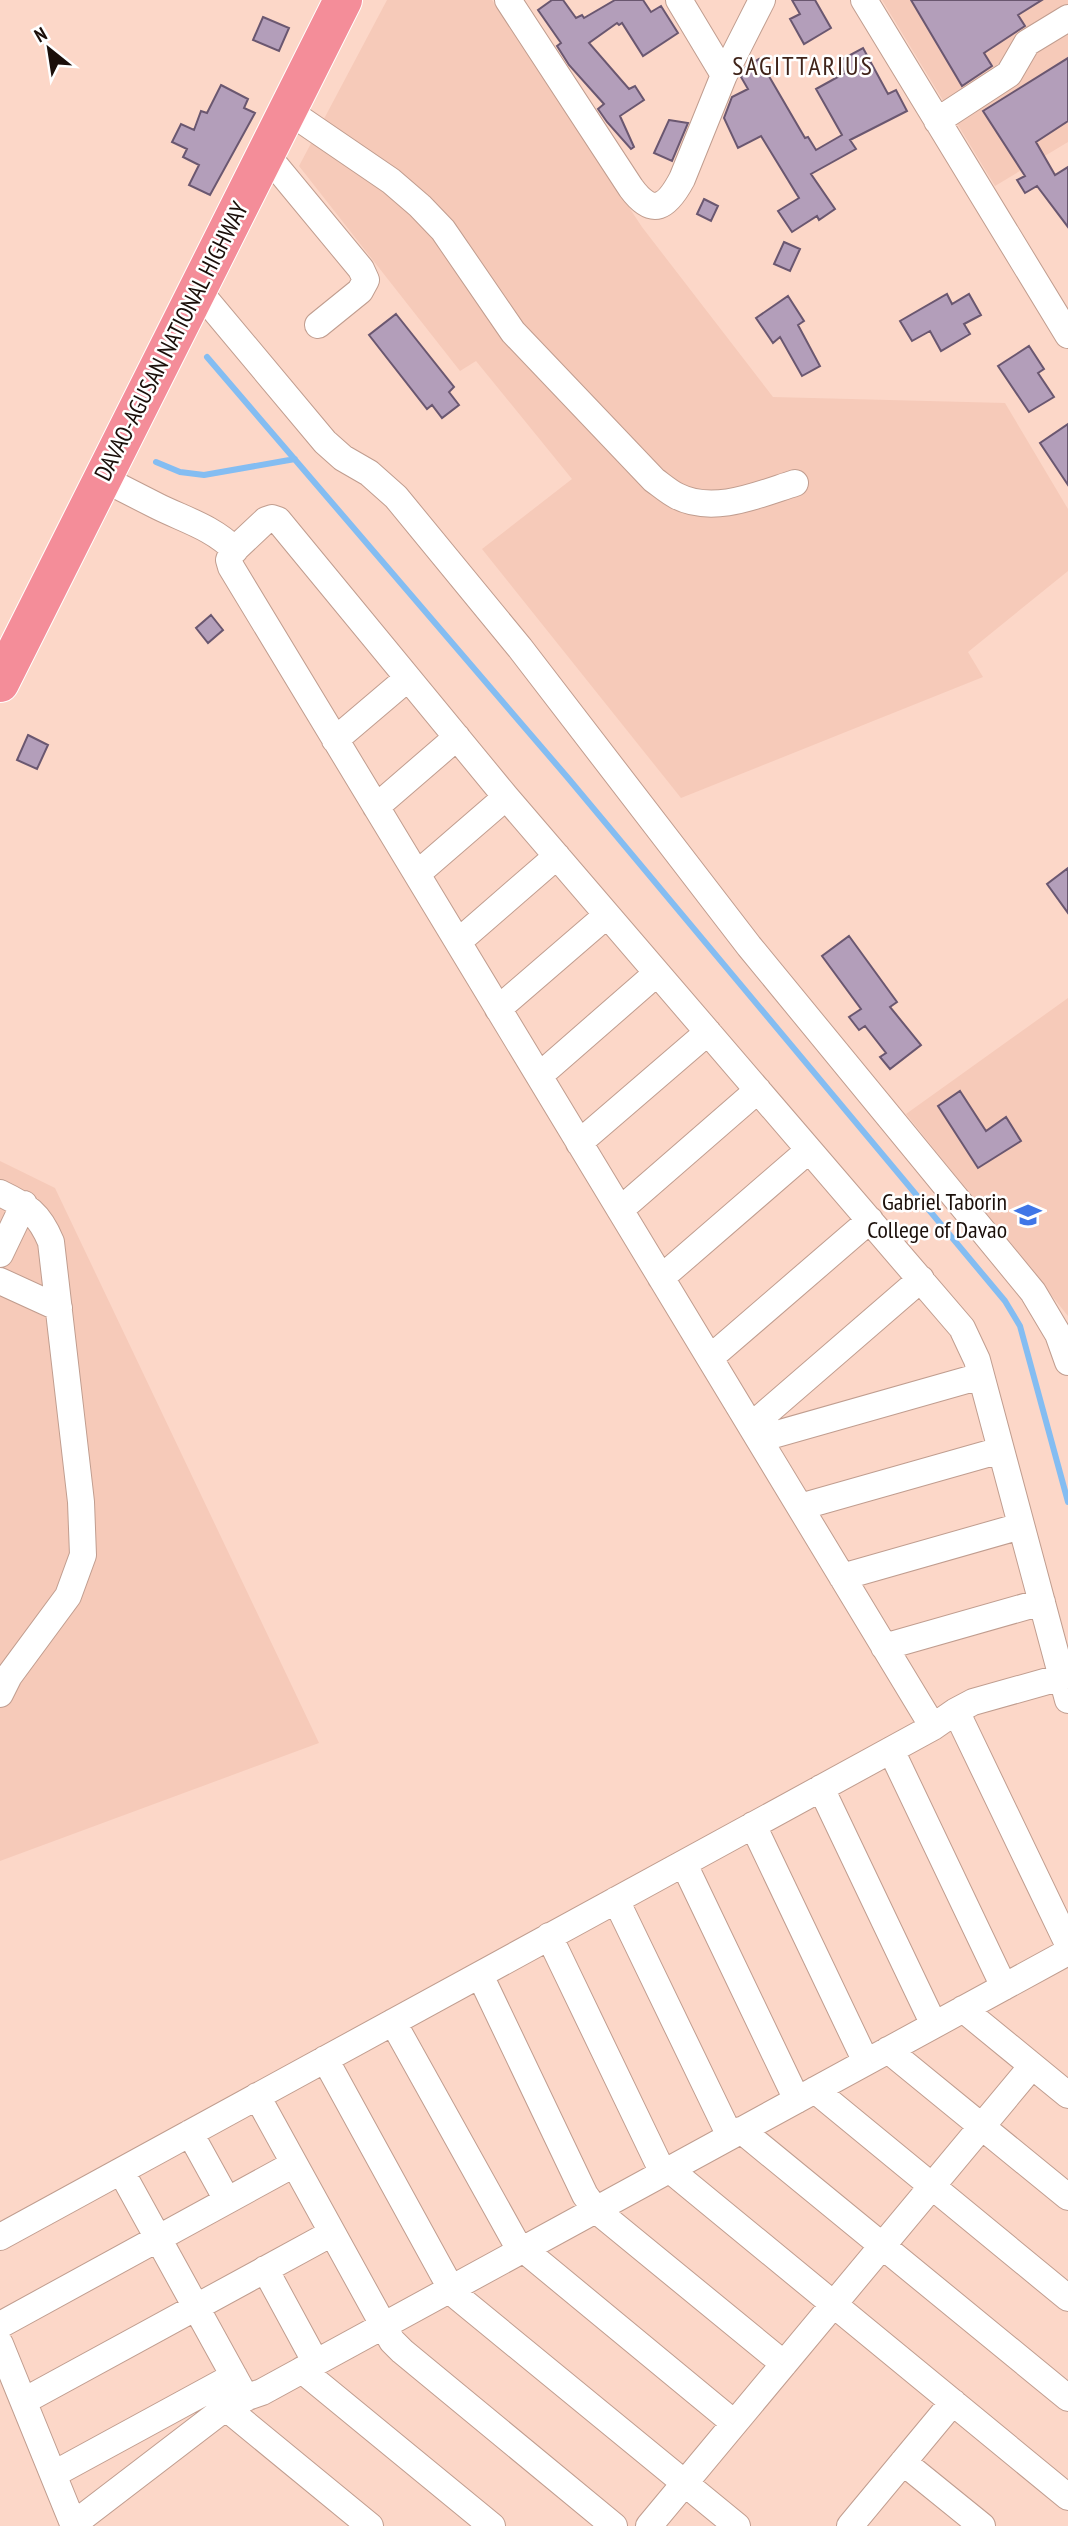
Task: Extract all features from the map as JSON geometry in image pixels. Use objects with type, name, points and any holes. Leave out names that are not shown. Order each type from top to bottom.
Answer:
[{"type":"highway","name":"DAVAO-AGUSAN NATIONAL HIGHWAY","points":[[0,683],[343,0]]},
{"type":"street","points":[[508,0],[631,188],[646,205],[654,207],[665,203],[674,194],[724,75],[762,0]]},
{"type":"street","points":[[679,0],[724,75]]},
{"type":"street","points":[[864,0],[1068,335]]},
{"type":"street","points":[[937,121],[1009,74],[1027,43],[1068,19]]},
{"type":"street","points":[[287,110],[391,181],[420,206],[443,230],[513,332],[654,480],[678,497],[711,504],[748,498],[795,482]]},
{"type":"street","points":[[265,153],[360,269],[366,280],[360,291],[318,325]]},
{"type":"street","points":[[197,289],[325,442],[343,458],[369,473],[396,497],[520,648],[749,946],[1033,1292],[1048,1313],[1068,1362]]},
{"type":"street","points":[[102,478],[160,508],[203,526],[234,550]]},
{"type":"street","points":[[0,2236],[684,1864],[933,1727],[956,1711],[987,1698],[1065,1688],[981,1376],[973,1349],[962,1328],[506,797],[278,520],[272,518],[263,522],[234,550],[229,560],[231,567],[933,1727]]},
{"type":"street","points":[[335,740],[408,678]]},
{"type":"street","points":[[376,807],[457,737]]},
{"type":"street","points":[[416,874],[506,797]]},
{"type":"street","points":[[458,942],[557,856]]},
{"type":"street","points":[[498,1009],[607,915]]},
{"type":"street","points":[[539,1076],[657,973]]},
{"type":"street","points":[[579,1143],[708,1032]]},
{"type":"street","points":[[620,1210],[758,1090]]},
{"type":"street","points":[[661,1278],[809,1150]]},
{"type":"street","points":[[0,1193],[24,1205],[38,1216],[51,1242],[81,1502],[83,1555],[68,1596],[9,1676],[0,1694]]},
{"type":"street","points":[[0,1254],[24,1205]]},
{"type":"street","points":[[710,1359],[870,1220]]},
{"type":"street","points":[[755,1432],[920,1279]]},
{"type":"street","points":[[0,1281],[59,1308]]},
{"type":"street","points":[[755,1432],[981,1376]]},
{"type":"street","points":[[800,1507],[1001,1450]]},
{"type":"street","points":[[842,1577],[1021,1526]]},
{"type":"street","points":[[884,1647],[1042,1602]]},
{"type":"street","points":[[956,1711],[1068,1944]]},
{"type":"street","points":[[891,1750],[1004,1987]]},
{"type":"street","points":[[821,1788],[934,2025]]},
{"type":"street","points":[[753,1825],[877,2056],[981,2126],[1068,2197]]},
{"type":"street","points":[[684,1864],[806,2095],[932,2186],[1068,2298]]},
{"type":"street","points":[[617,1900],[736,2133],[882,2246],[1068,2398]]},
{"type":"street","points":[[549,1937],[666,2171],[1068,2497]]},
{"type":"street","points":[[54,2474],[235,2394],[262,2392],[1068,1952]]},
{"type":"street","points":[[480,1975],[586,2195],[596,2210],[784,2364]]},
{"type":"street","points":[[963,2009],[1068,2095]]},
{"type":"street","points":[[393,2022],[510,2235],[523,2250],[734,2423]]},
{"type":"street","points":[[325,2059],[451,2289],[458,2297],[737,2526]]},
{"type":"street","points":[[649,2526],[1032,2066]]},
{"type":"street","points":[[257,2096],[383,2326],[402,2351],[614,2526]]},
{"type":"street","points":[[190,2133],[227,2200]]},
{"type":"street","points":[[0,2325],[294,2164]]},
{"type":"street","points":[[121,2171],[196,2307],[235,2394],[370,2526]]},
{"type":"street","points":[[24,2401],[332,2233]]},
{"type":"street","points":[[265,2269],[309,2366],[492,2526]]},
{"type":"street","points":[[0,2344],[74,2524],[235,2394]]},
{"type":"street","points":[[854,2524],[953,2402]]},
{"type":"street","points":[[903,2462],[982,2526]]},
{"type":"shaded area","points":[[387,0],[492,0],[642,227],[773,397],[1005,403],[1068,509],[1068,571],[968,652],[983,677],[681,798],[482,549],[572,479],[476,361],[460,371],[299,166]]},
{"type":"shaded area","points":[[882,0],[1068,0],[1068,142],[995,186]]},
{"type":"shaded area","name":"Gabriel Taborin College of Davao","points":[[1068,998],[1068,1316],[906,1114]]},
{"type":"shaded area","points":[[0,1161],[55,1188],[319,1743],[0,1861]]},
{"type":"building","points":[[552,0],[563,0],[576,18],[582,15],[584,18],[615,0],[643,0],[651,12],[661,6],[678,33],[643,56],[622,23],[617,23],[589,43],[629,89],[635,86],[644,100],[620,116],[634,147],[631,149],[598,109],[604,104],[569,65],[557,46],[561,43],[538,10]]},
{"type":"building","points":[[792,0],[815,0],[831,28],[804,44],[790,19],[800,14]]},
{"type":"building","points":[[911,0],[1042,0],[1018,15],[1025,26],[984,53],[992,66],[962,86]]},
{"type":"building","points":[[263,17],[289,28],[279,51],[253,40]]},
{"type":"building","points":[[863,48],[888,94],[896,90],[907,111],[850,140],[856,149],[811,174],[835,209],[819,220],[817,216],[792,232],[778,211],[799,198],[761,136],[738,148],[724,118],[732,97],[748,89],[741,77],[746,67],[759,59],[805,138],[808,137],[816,150],[842,135],[816,89],[845,73],[839,61]]},
{"type":"building","points":[[1068,58],[1068,121],[1036,142],[1055,175],[1068,167],[1068,227],[1037,186],[1025,193],[1017,180],[1025,176],[983,111]]},
{"type":"building","points":[[221,85],[248,99],[244,108],[255,113],[210,195],[189,185],[199,165],[183,157],[187,149],[172,142],[181,124],[194,130],[201,111],[207,113]]},
{"type":"building","points":[[669,120],[688,123],[672,161],[654,153]]},
{"type":"building","points":[[704,199],[718,206],[711,221],[697,214]]},
{"type":"building","points":[[784,242],[800,249],[790,271],[774,264]]},
{"type":"building","points":[[947,294],[952,304],[969,294],[981,315],[964,324],[970,334],[941,351],[930,331],[912,341],[900,321]]},
{"type":"building","points":[[788,296],[804,321],[798,325],[820,366],[802,376],[780,337],[773,343],[756,318]]},
{"type":"building","points":[[396,314],[454,387],[449,392],[459,405],[442,418],[432,405],[427,409],[369,335]]},
{"type":"building","points":[[1029,346],[1044,369],[1038,373],[1054,397],[1029,412],[998,366]]},
{"type":"building","points":[[1068,424],[1068,485],[1040,443]]},
{"type":"building","points":[[211,615],[223,630],[208,643],[196,628]]},
{"type":"building","points":[[28,735],[48,745],[37,769],[17,760]]},
{"type":"building","points":[[1068,868],[1068,913],[1047,884]]},
{"type":"building","points":[[849,936],[897,1002],[890,1007],[921,1045],[890,1069],[880,1057],[886,1053],[865,1026],[859,1030],[849,1017],[861,1009],[822,956]]},
{"type":"building","points":[[960,1091],[986,1131],[1006,1117],[1021,1141],[978,1168],[938,1106]]},
{"type":"waterway","points":[[207,357],[568,778],[1005,1301],[1020,1326],[1068,1502]]},
{"type":"waterway","points":[[156,462],[180,472],[204,475],[295,459]]},
{"type":"place","name":"Gabriel Taborin College of Davao","points":[[1028,1215]]},
{"type":"district","name":"SAGITTARIUS","points":[[803,65]]}]
